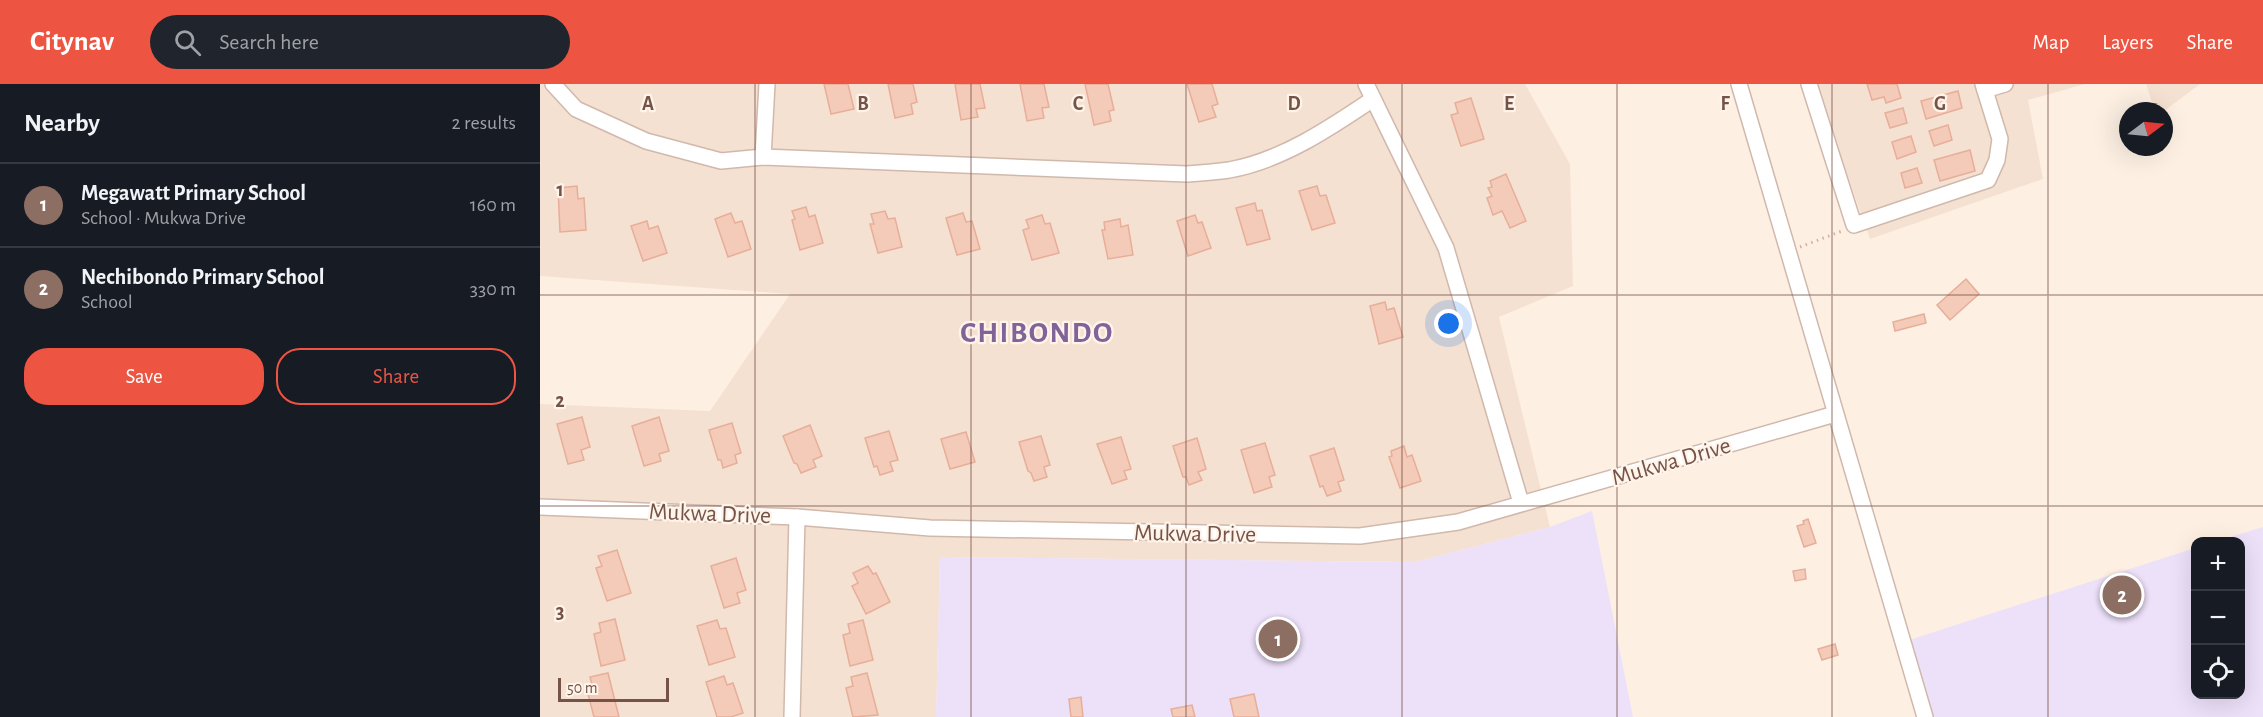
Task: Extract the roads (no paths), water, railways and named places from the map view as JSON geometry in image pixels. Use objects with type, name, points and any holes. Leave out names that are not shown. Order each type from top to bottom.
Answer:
[{"type":"street","points":[[553,84],[576,109],[646,141],[720,161],[763,157],[1187,174],[1230,170],[1268,158],[1318,136],[1373,99]]},
{"type":"street","points":[[763,157],[767,84]]},
{"type":"street","points":[[1366,84],[1446,248],[1521,503]]},
{"type":"street","points":[[1739,84],[1925,717]]},
{"type":"street","points":[[1809,84],[1854,225],[1988,180],[1996,160],[2000,139],[1984,87],[2006,84]]},
{"type":"street","name":"Mukwa Drive","points":[[540,507],[797,517],[930,528],[1360,536],[1458,522],[1835,414]]},
{"type":"street","points":[[792,717],[797,517]]},
{"type":"place","name":"Nechibondo Primary School","points":[[2122,595]]},
{"type":"place","name":"Megawatt Primary School","points":[[1278,639]]},
{"type":"district","name":"CHIBONDO","points":[[1037,332]]}]
